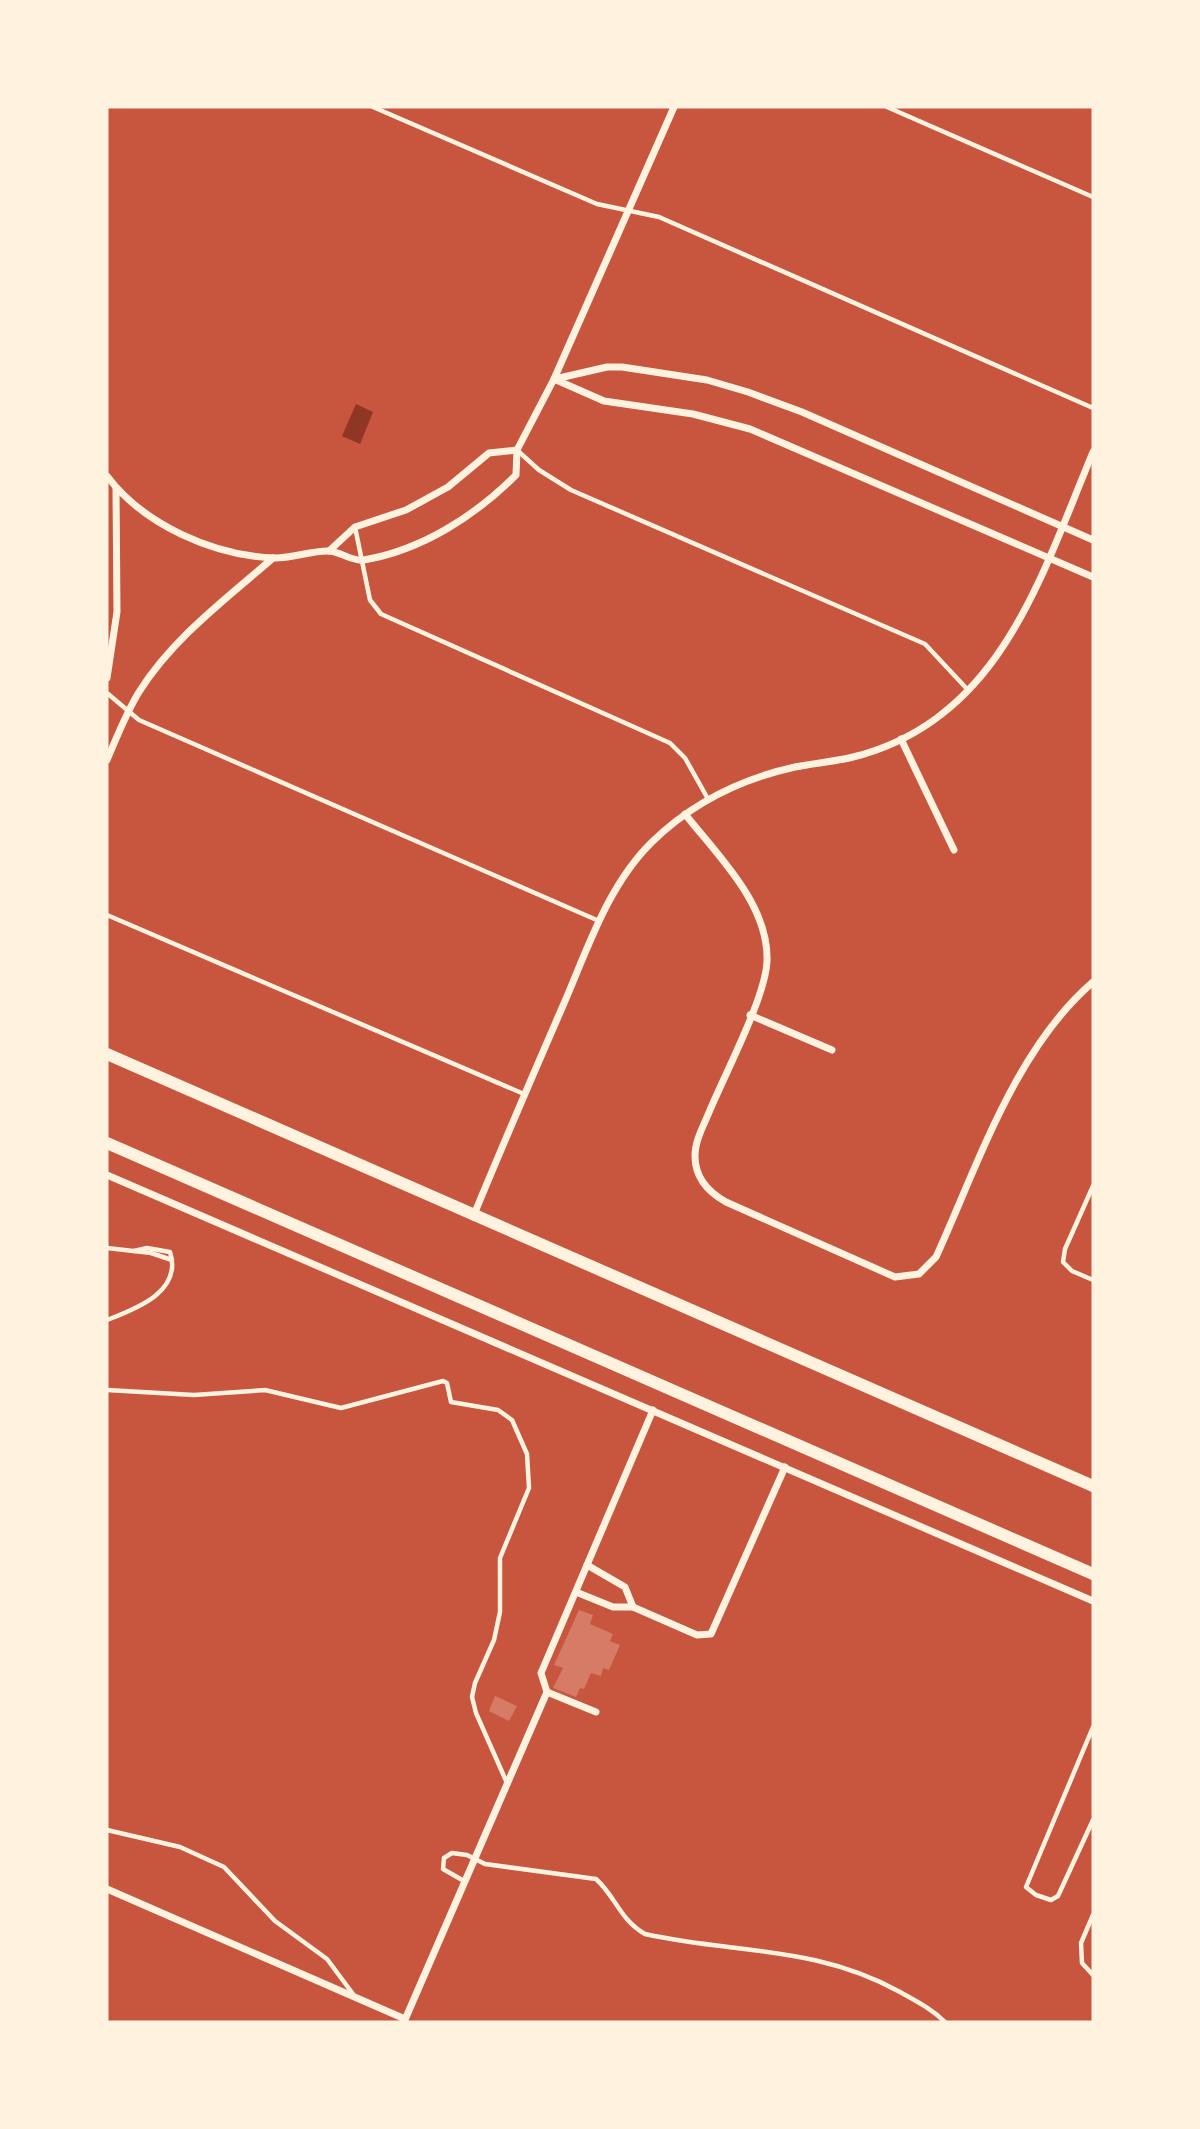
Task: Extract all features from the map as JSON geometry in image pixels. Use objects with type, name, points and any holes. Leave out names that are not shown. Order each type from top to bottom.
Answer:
[{"type":"main road","points":[[107,1055],[1093,1486]]},
{"type":"main road","points":[[107,1143],[1093,1574]]},
{"type":"street","points":[[107,476],[141,511],[187,536],[228,550],[273,558],[329,551],[360,561],[407,547],[464,519],[516,475],[517,450],[554,379],[674,107]]},
{"type":"street","points":[[554,379],[607,367],[622,367],[707,380],[737,388],[802,412],[1093,540]]},
{"type":"street","points":[[554,379],[604,401],[692,414],[750,429],[1093,577]]},
{"type":"street","points":[[329,551],[355,527],[428,499],[489,453],[517,450]]},
{"type":"street","points":[[473,1217],[599,922],[631,867],[650,844],[685,814],[708,799],[765,774],[850,758],[901,739],[944,712],[969,691],[1014,632],[1049,558],[1093,452]]},
{"type":"street","points":[[107,678],[117,612],[116,488]]},
{"type":"street","points":[[107,760],[128,711],[171,650],[273,558]]},
{"type":"street","points":[[901,739],[954,850]]},
{"type":"street","points":[[685,814],[744,890],[764,938],[767,960],[765,976],[697,1143],[698,1172],[705,1186],[716,1196],[895,1277],[919,1273],[936,1257],[1024,1064],[1043,1035],[1093,982]]},
{"type":"street","points":[[750,1015],[832,1050]]},
{"type":"street","points":[[107,1175],[1093,1601]]},
{"type":"street","points":[[107,1889],[404,2020],[547,1692],[541,1673],[653,1410]]},
{"type":"street","points":[[576,1592],[613,1607],[633,1607],[697,1635],[711,1634],[785,1467]]},
{"type":"street","points":[[587,1565],[625,1587],[633,1607]]},
{"type":"street","points":[[547,1692],[596,1712]]},
{"type":"lane","points":[[373,107],[597,204],[659,217],[1093,408]]},
{"type":"lane","points":[[887,107],[1093,197]]},
{"type":"lane","points":[[517,450],[538,470],[571,490],[925,644],[969,691]]},
{"type":"lane","points":[[355,527],[370,600],[381,614],[670,743],[685,758],[708,799]]},
{"type":"lane","points":[[107,693],[139,720],[599,922]]},
{"type":"lane","points":[[107,915],[525,1094]]},
{"type":"lane","points":[[1093,1186],[1065,1249],[1063,1262],[1072,1271],[1093,1280]]},
{"type":"lane","points":[[107,1248],[134,1251],[159,1248],[170,1252],[172,1260],[166,1284],[155,1298],[107,1320]]},
{"type":"lane","points":[[107,1390],[194,1395],[265,1390],[341,1408],[443,1381],[447,1383],[451,1402],[498,1410],[512,1420],[527,1454],[529,1488],[500,1558],[500,1612],[494,1640],[475,1683],[472,1697],[476,1713],[508,1784]]},
{"type":"lane","points":[[1093,1727],[1026,1887],[1036,1895],[1052,1900],[1058,1896],[1093,1820]]},
{"type":"lane","points":[[107,1830],[180,1847],[224,1867],[275,1921],[327,1959],[354,1996]]},
{"type":"lane","points":[[466,1881],[443,1869],[444,1858],[452,1853],[475,1858],[485,1864],[596,1879],[609,1890],[620,1914],[630,1926],[645,1934],[791,1954],[837,1964],[878,1980],[916,2001],[945,2022]]},
{"type":"lane","points":[[1093,1915],[1081,1943],[1082,1963],[1093,1975]]},
{"type":"shaded area","points":[[356,404],[373,412],[360,444],[342,436]]},
{"type":"building","points":[[579,1610],[593,1615],[590,1624],[613,1634],[610,1641],[620,1645],[609,1670],[603,1668],[601,1676],[591,1673],[584,1689],[580,1688],[576,1697],[553,1688],[563,1668],[554,1665]]},
{"type":"building","points":[[495,1696],[517,1706],[509,1721],[489,1711]]}]
